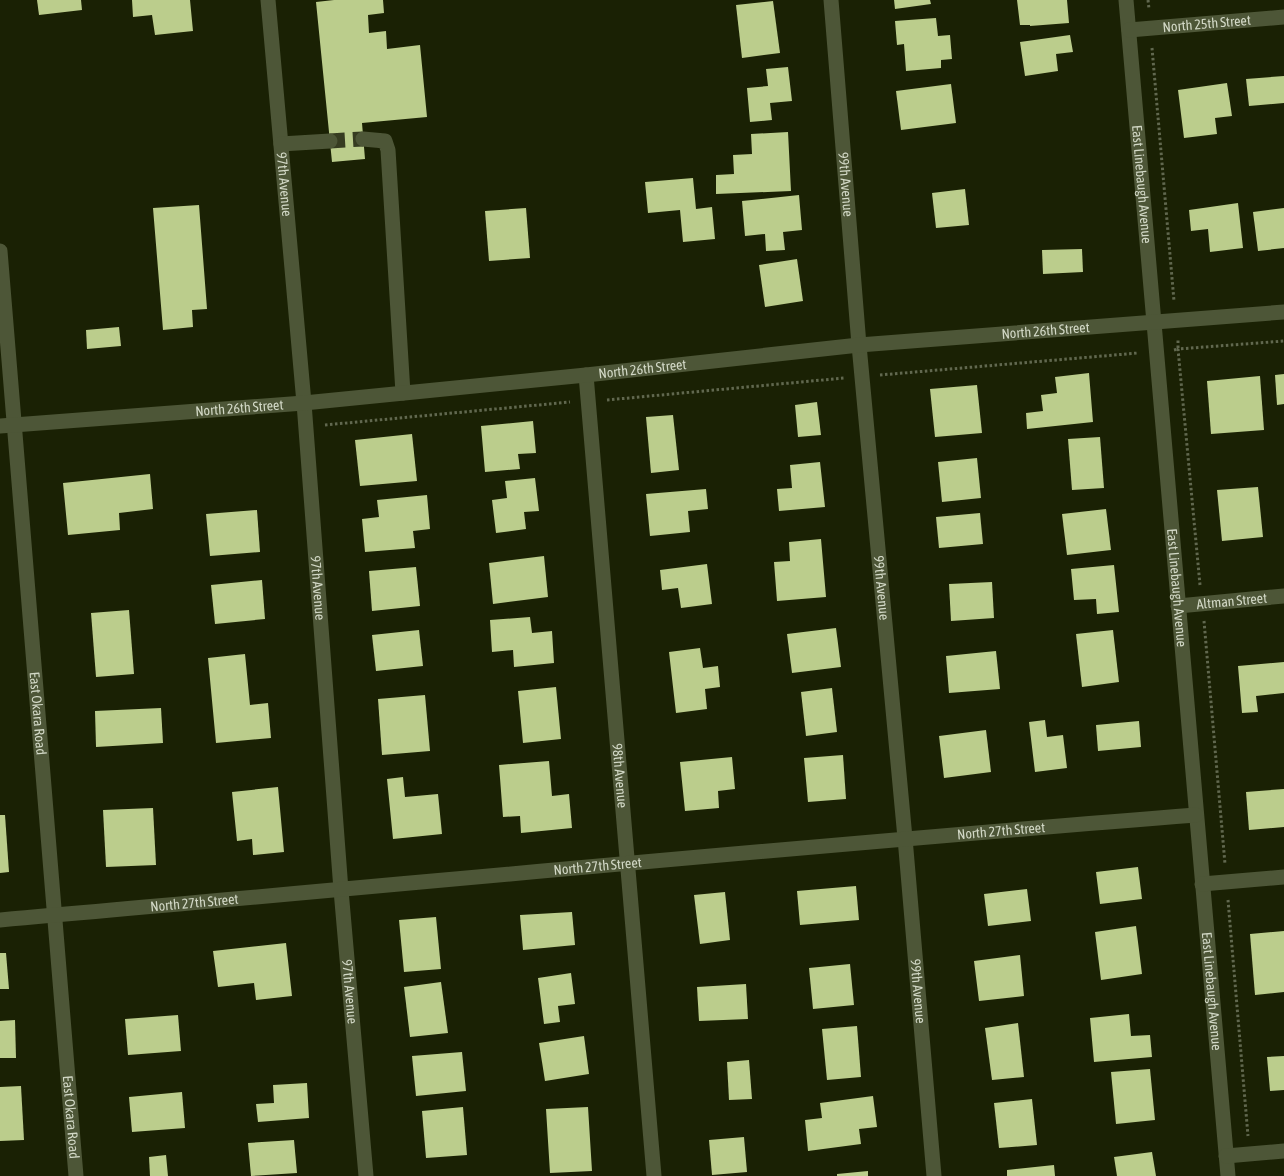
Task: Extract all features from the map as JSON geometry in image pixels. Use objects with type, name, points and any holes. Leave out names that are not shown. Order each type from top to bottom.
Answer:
[{"type":"street","name":"97th Avenue","points":[[268,0],[304,403],[340,890],[366,1176]]},
{"type":"street","name":"99th Avenue","points":[[831,0],[858,345],[905,838],[934,1176]]},
{"type":"street","name":"East Linebaugh Avenue","points":[[1126,0],[1228,1176]]},
{"type":"street","name":"North 25th Street","points":[[1129,30],[1284,17]]},
{"type":"street","points":[[363,139],[385,141],[388,150],[403,393]]},
{"type":"street","points":[[281,144],[330,140]]},
{"type":"street","name":"East Okara Road","points":[[0,251],[8,426],[55,915],[76,1176]]},
{"type":"street","name":"North 26th Street","points":[[8,426],[304,403],[586,375],[858,345],[1176,322],[1284,312]]},
{"type":"street","name":"98th Avenue","points":[[586,375],[654,1176]]},
{"type":"street","name":"Altman Street","points":[[1178,606],[1284,596]]},
{"type":"street","name":"North 27th Street","points":[[0,920],[905,838],[1196,815]]},
{"type":"street","points":[[1202,884],[1284,876]]},
{"type":"street","points":[[1226,1156],[1284,1151]]},
{"type":"path","points":[[1150,28],[1250,1154]]},
{"type":"path","points":[[305,426],[1284,341]]},
{"type":"building","points":[[37,0],[81,0],[82,10],[39,15]]},
{"type":"building","points":[[132,0],[190,0],[193,31],[155,35],[152,15],[133,17]]},
{"type":"building","points":[[383,0],[384,13],[368,15],[369,33],[386,31],[387,49],[420,45],[427,117],[362,123],[365,159],[332,162],[316,2]]},
{"type":"building","points":[[894,0],[930,0],[931,4],[895,9]]},
{"type":"building","points":[[1017,0],[1067,0],[1069,23],[1020,25]]},
{"type":"building","points":[[773,1],[780,53],[742,58],[736,5]]},
{"type":"building","points":[[936,18],[938,36],[950,35],[952,59],[941,60],[941,68],[906,71],[904,44],[897,45],[895,21]]},
{"type":"building","points":[[1070,35],[1073,52],[1056,54],[1058,71],[1025,76],[1020,42]]},
{"type":"building","points":[[788,67],[792,101],[770,103],[772,120],[750,122],[747,88],[768,86],[766,69]]},
{"type":"building","points":[[1284,76],[1284,103],[1249,106],[1246,79]]},
{"type":"building","points":[[1227,83],[1232,116],[1215,118],[1217,134],[1184,138],[1178,90]]},
{"type":"building","points":[[951,84],[956,123],[901,130],[896,91]]},
{"type":"building","points":[[788,132],[791,191],[716,194],[716,175],[734,174],[733,155],[752,154],[751,134]]},
{"type":"building","points":[[693,178],[696,209],[712,207],[715,239],[683,242],[680,210],[648,213],[645,182]]},
{"type":"building","points":[[965,189],[969,225],[936,228],[932,193]]},
{"type":"building","points":[[799,195],[802,230],[783,232],[785,250],[766,251],[765,234],[745,236],[742,201]]},
{"type":"building","points":[[1238,203],[1243,248],[1210,252],[1208,229],[1191,231],[1189,210]]},
{"type":"building","points":[[199,205],[207,309],[192,310],[193,327],[163,330],[153,208]]},
{"type":"building","points":[[526,208],[530,258],[489,261],[485,211]]},
{"type":"building","points":[[1284,208],[1284,248],[1258,251],[1253,212]]},
{"type":"building","points":[[1082,249],[1083,272],[1043,274],[1042,250]]},
{"type":"building","points":[[797,259],[803,301],[765,307],[759,265]]},
{"type":"building","points":[[119,327],[121,346],[87,349],[86,330]]},
{"type":"building","points":[[1089,373],[1093,422],[1027,429],[1026,413],[1043,411],[1041,395],[1057,393],[1055,377]]},
{"type":"building","points":[[1284,374],[1284,404],[1277,405],[1275,375]]},
{"type":"building","points":[[1260,376],[1264,430],[1211,434],[1207,381]]},
{"type":"building","points":[[977,385],[982,433],[935,437],[930,389]]},
{"type":"building","points":[[817,402],[821,435],[798,437],[795,405]]},
{"type":"building","points":[[673,415],[679,470],[651,473],[646,417]]},
{"type":"building","points":[[533,421],[536,453],[518,454],[520,469],[485,472],[481,426]]},
{"type":"building","points":[[412,434],[417,481],[360,486],[355,440]]},
{"type":"building","points":[[1100,437],[1104,488],[1072,490],[1068,439]]},
{"type":"building","points":[[977,458],[981,498],[942,502],[938,462]]},
{"type":"building","points":[[820,462],[825,507],[779,511],[777,489],[792,488],[790,465]]},
{"type":"building","points":[[150,474],[153,509],[119,513],[120,530],[68,535],[63,483]]},
{"type":"building","points":[[535,478],[539,511],[524,512],[526,529],[496,533],[492,500],[507,498],[505,481]]},
{"type":"building","points":[[1258,487],[1263,537],[1222,541],[1217,490]]},
{"type":"building","points":[[706,489],[708,509],[688,511],[690,532],[650,536],[646,494]]},
{"type":"building","points":[[427,495],[430,529],[413,531],[415,548],[365,552],[362,519],[379,517],[377,500]]},
{"type":"building","points":[[1106,509],[1111,550],[1067,555],[1062,514]]},
{"type":"building","points":[[257,510],[260,552],[210,556],[206,514]]},
{"type":"building","points":[[980,513],[983,544],[939,548],[936,517]]},
{"type":"building","points":[[821,539],[826,597],[777,601],[774,562],[790,561],[789,542]]},
{"type":"building","points":[[544,556],[548,597],[493,604],[489,563]]},
{"type":"building","points":[[707,564],[712,604],[681,608],[678,588],[662,590],[660,570]]},
{"type":"building","points":[[1114,565],[1119,612],[1097,614],[1096,599],[1074,600],[1071,569]]},
{"type":"building","points":[[416,567],[420,606],[372,611],[369,571]]},
{"type":"building","points":[[262,580],[265,619],[215,624],[211,585]]},
{"type":"building","points":[[992,582],[994,618],[951,621],[949,584]]},
{"type":"building","points":[[129,610],[134,674],[96,677],[91,613]]},
{"type":"building","points":[[530,617],[532,633],[552,631],[554,663],[514,667],[513,650],[492,652],[490,620]]},
{"type":"building","points":[[836,628],[841,667],[792,673],[787,634]]},
{"type":"building","points":[[419,630],[423,666],[376,671],[372,635]]},
{"type":"building","points":[[1113,630],[1119,682],[1082,687],[1076,634]]},
{"type":"building","points":[[700,648],[703,668],[718,666],[720,687],[705,689],[707,709],[676,713],[669,652]]},
{"type":"building","points":[[996,651],[1000,689],[949,693],[946,656]]},
{"type":"building","points":[[245,654],[250,705],[268,703],[271,738],[216,743],[208,658]]},
{"type":"building","points":[[1284,662],[1284,693],[1256,696],[1258,712],[1242,713],[1238,666]]},
{"type":"building","points":[[556,687],[561,739],[523,743],[518,691]]},
{"type":"building","points":[[832,688],[837,732],[806,736],[801,692]]},
{"type":"building","points":[[425,695],[430,751],[382,755],[378,699]]},
{"type":"building","points":[[161,708],[163,743],[96,747],[95,711]]},
{"type":"building","points":[[1045,720],[1047,737],[1063,735],[1067,768],[1035,772],[1029,722]]},
{"type":"building","points":[[1139,721],[1141,747],[1098,751],[1096,725]]},
{"type":"building","points":[[986,730],[991,772],[944,778],[939,736]]},
{"type":"building","points":[[843,755],[846,799],[808,802],[804,758]]},
{"type":"building","points":[[732,757],[735,789],[718,791],[719,808],[685,811],[680,762]]},
{"type":"building","points":[[549,761],[552,796],[569,794],[572,828],[521,833],[520,816],[503,817],[499,765]]},
{"type":"building","points":[[403,777],[405,797],[438,794],[442,834],[393,839],[387,779]]},
{"type":"building","points":[[278,787],[284,852],[253,855],[252,839],[237,841],[232,792]]},
{"type":"building","points":[[1284,789],[1284,827],[1249,830],[1246,792]]},
{"type":"building","points":[[153,808],[156,865],[106,867],[103,810]]},
{"type":"building","points":[[0,815],[5,815],[9,872],[0,873]]},
{"type":"building","points":[[1138,867],[1142,899],[1100,904],[1096,872]]},
{"type":"building","points":[[856,886],[859,920],[800,925],[797,891]]},
{"type":"building","points":[[1027,889],[1031,921],[988,926],[984,894]]},
{"type":"building","points":[[725,892],[730,940],[700,944],[694,895]]},
{"type":"building","points":[[572,912],[575,945],[523,950],[520,915]]},
{"type":"building","points":[[436,917],[441,969],[404,972],[399,920]]},
{"type":"building","points":[[1136,926],[1142,974],[1101,980],[1095,932]]},
{"type":"building","points":[[1284,931],[1284,992],[1255,995],[1250,934]]},
{"type":"building","points":[[286,943],[292,996],[256,1000],[254,983],[218,987],[213,951]]},
{"type":"building","points":[[0,953],[6,953],[9,989],[0,989]]},
{"type":"building","points":[[1020,955],[1024,996],[979,1001],[974,961]]},
{"type":"building","points":[[850,964],[854,1005],[813,1009],[809,968]]},
{"type":"building","points":[[571,973],[575,1004],[558,1006],[560,1022],[544,1024],[538,978]]},
{"type":"building","points":[[441,982],[448,1033],[410,1037],[404,987]]},
{"type":"building","points":[[746,984],[748,1019],[699,1021],[697,987]]},
{"type":"building","points":[[1129,1014],[1131,1036],[1150,1035],[1152,1057],[1094,1062],[1090,1018]]},
{"type":"building","points":[[178,1015],[181,1051],[128,1055],[125,1019]]},
{"type":"building","points":[[15,1020],[16,1058],[0,1058],[0,1021]]},
{"type":"building","points":[[1018,1023],[1024,1077],[992,1080],[985,1028]]},
{"type":"building","points":[[857,1026],[861,1077],[827,1080],[822,1029]]},
{"type":"building","points":[[584,1036],[589,1074],[545,1081],[539,1043]]},
{"type":"building","points":[[462,1052],[466,1091],[416,1096],[412,1056]]},
{"type":"building","points":[[1284,1056],[1284,1090],[1270,1091],[1267,1057]]},
{"type":"building","points":[[749,1060],[752,1099],[729,1100],[727,1062]]},
{"type":"building","points":[[1150,1069],[1155,1120],[1116,1124],[1111,1072]]},
{"type":"building","points":[[307,1083],[309,1118],[258,1122],[256,1104],[274,1103],[273,1085]]},
{"type":"building","points":[[21,1086],[24,1140],[0,1141],[0,1087]]},
{"type":"building","points":[[182,1092],[185,1128],[132,1132],[129,1097]]},
{"type":"building","points":[[873,1096],[877,1127],[859,1129],[861,1144],[808,1151],[805,1120],[822,1118],[820,1103]]},
{"type":"building","points":[[1032,1099],[1037,1145],[999,1148],[994,1103]]},
{"type":"building","points":[[463,1107],[467,1155],[426,1158],[422,1111]]},
{"type":"building","points":[[588,1107],[592,1171],[550,1173],[546,1109]]},
{"type":"building","points":[[744,1137],[747,1172],[712,1175],[709,1140]]},
{"type":"building","points":[[294,1140],[297,1173],[251,1176],[248,1143]]},
{"type":"building","points":[[1152,1152],[1156,1176],[1117,1176],[1114,1157]]},
{"type":"building","points":[[166,1155],[168,1176],[150,1176],[149,1157]]},
{"type":"building","points":[[1054,1165],[1055,1176],[1007,1176],[1007,1170]]},
{"type":"building","points":[[868,1171],[868,1176],[837,1176],[837,1174]]},
{"type":"tunnel","points":[[330,141],[363,139]]}]
